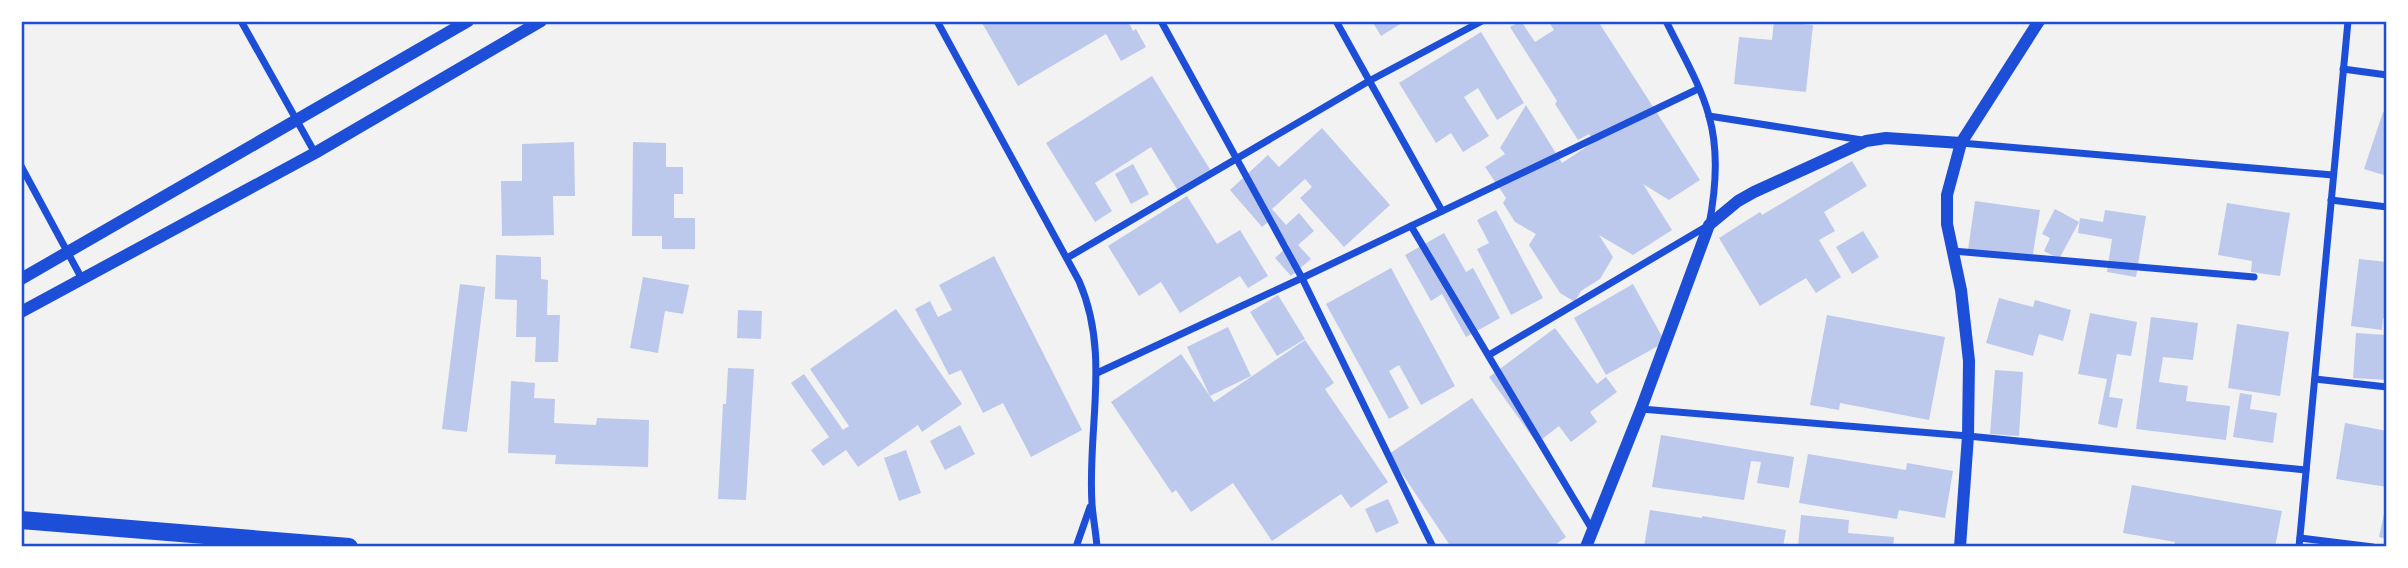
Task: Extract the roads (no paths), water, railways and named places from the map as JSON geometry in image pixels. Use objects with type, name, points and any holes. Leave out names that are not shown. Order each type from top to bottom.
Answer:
[{"type":"main road","points":[[21,520],[349,547]]},
{"type":"street","points":[[241,21],[315,153]]},
{"type":"street","points":[[21,279],[468,21]]},
{"type":"street","points":[[21,312],[315,153],[541,21]]},
{"type":"street","points":[[937,21],[1067,258],[1089,304],[1097,373],[1092,503],[1097,547]]},
{"type":"street","points":[[1160,21],[1302,278],[1433,547]]},
{"type":"street","points":[[1336,21],[1442,211]]},
{"type":"street","points":[[1067,258],[1369,81],[1482,21]]},
{"type":"street","points":[[1586,547],[1641,409],[1709,225],[1715,175],[1709,116],[1666,21]]},
{"type":"street","points":[[1960,547],[1968,436],[1969,360],[1966,323],[1947,224],[1947,195],[1961,143],[2039,21]]},
{"type":"street","points":[[2299,547],[2348,21]]},
{"type":"street","points":[[2343,69],[2387,75]]},
{"type":"street","points":[[1097,373],[1698,89]]},
{"type":"street","points":[[1709,116],[1866,141]]},
{"type":"street","points":[[1489,355],[1709,225],[1738,201],[1866,141],[1886,138],[1961,143],[2333,175]]},
{"type":"street","points":[[21,166],[82,279]]},
{"type":"street","points":[[2331,201],[2387,207]]},
{"type":"street","points":[[1411,226],[1593,532],[1595,547]]},
{"type":"street","points":[[1953,251],[2254,277]]},
{"type":"street","points":[[2315,379],[2387,387]]},
{"type":"street","points":[[1641,409],[1968,436],[2306,470]]},
{"type":"street","points":[[1076,547],[1092,503]]},
{"type":"street","points":[[2300,538],[2373,547]]}]
